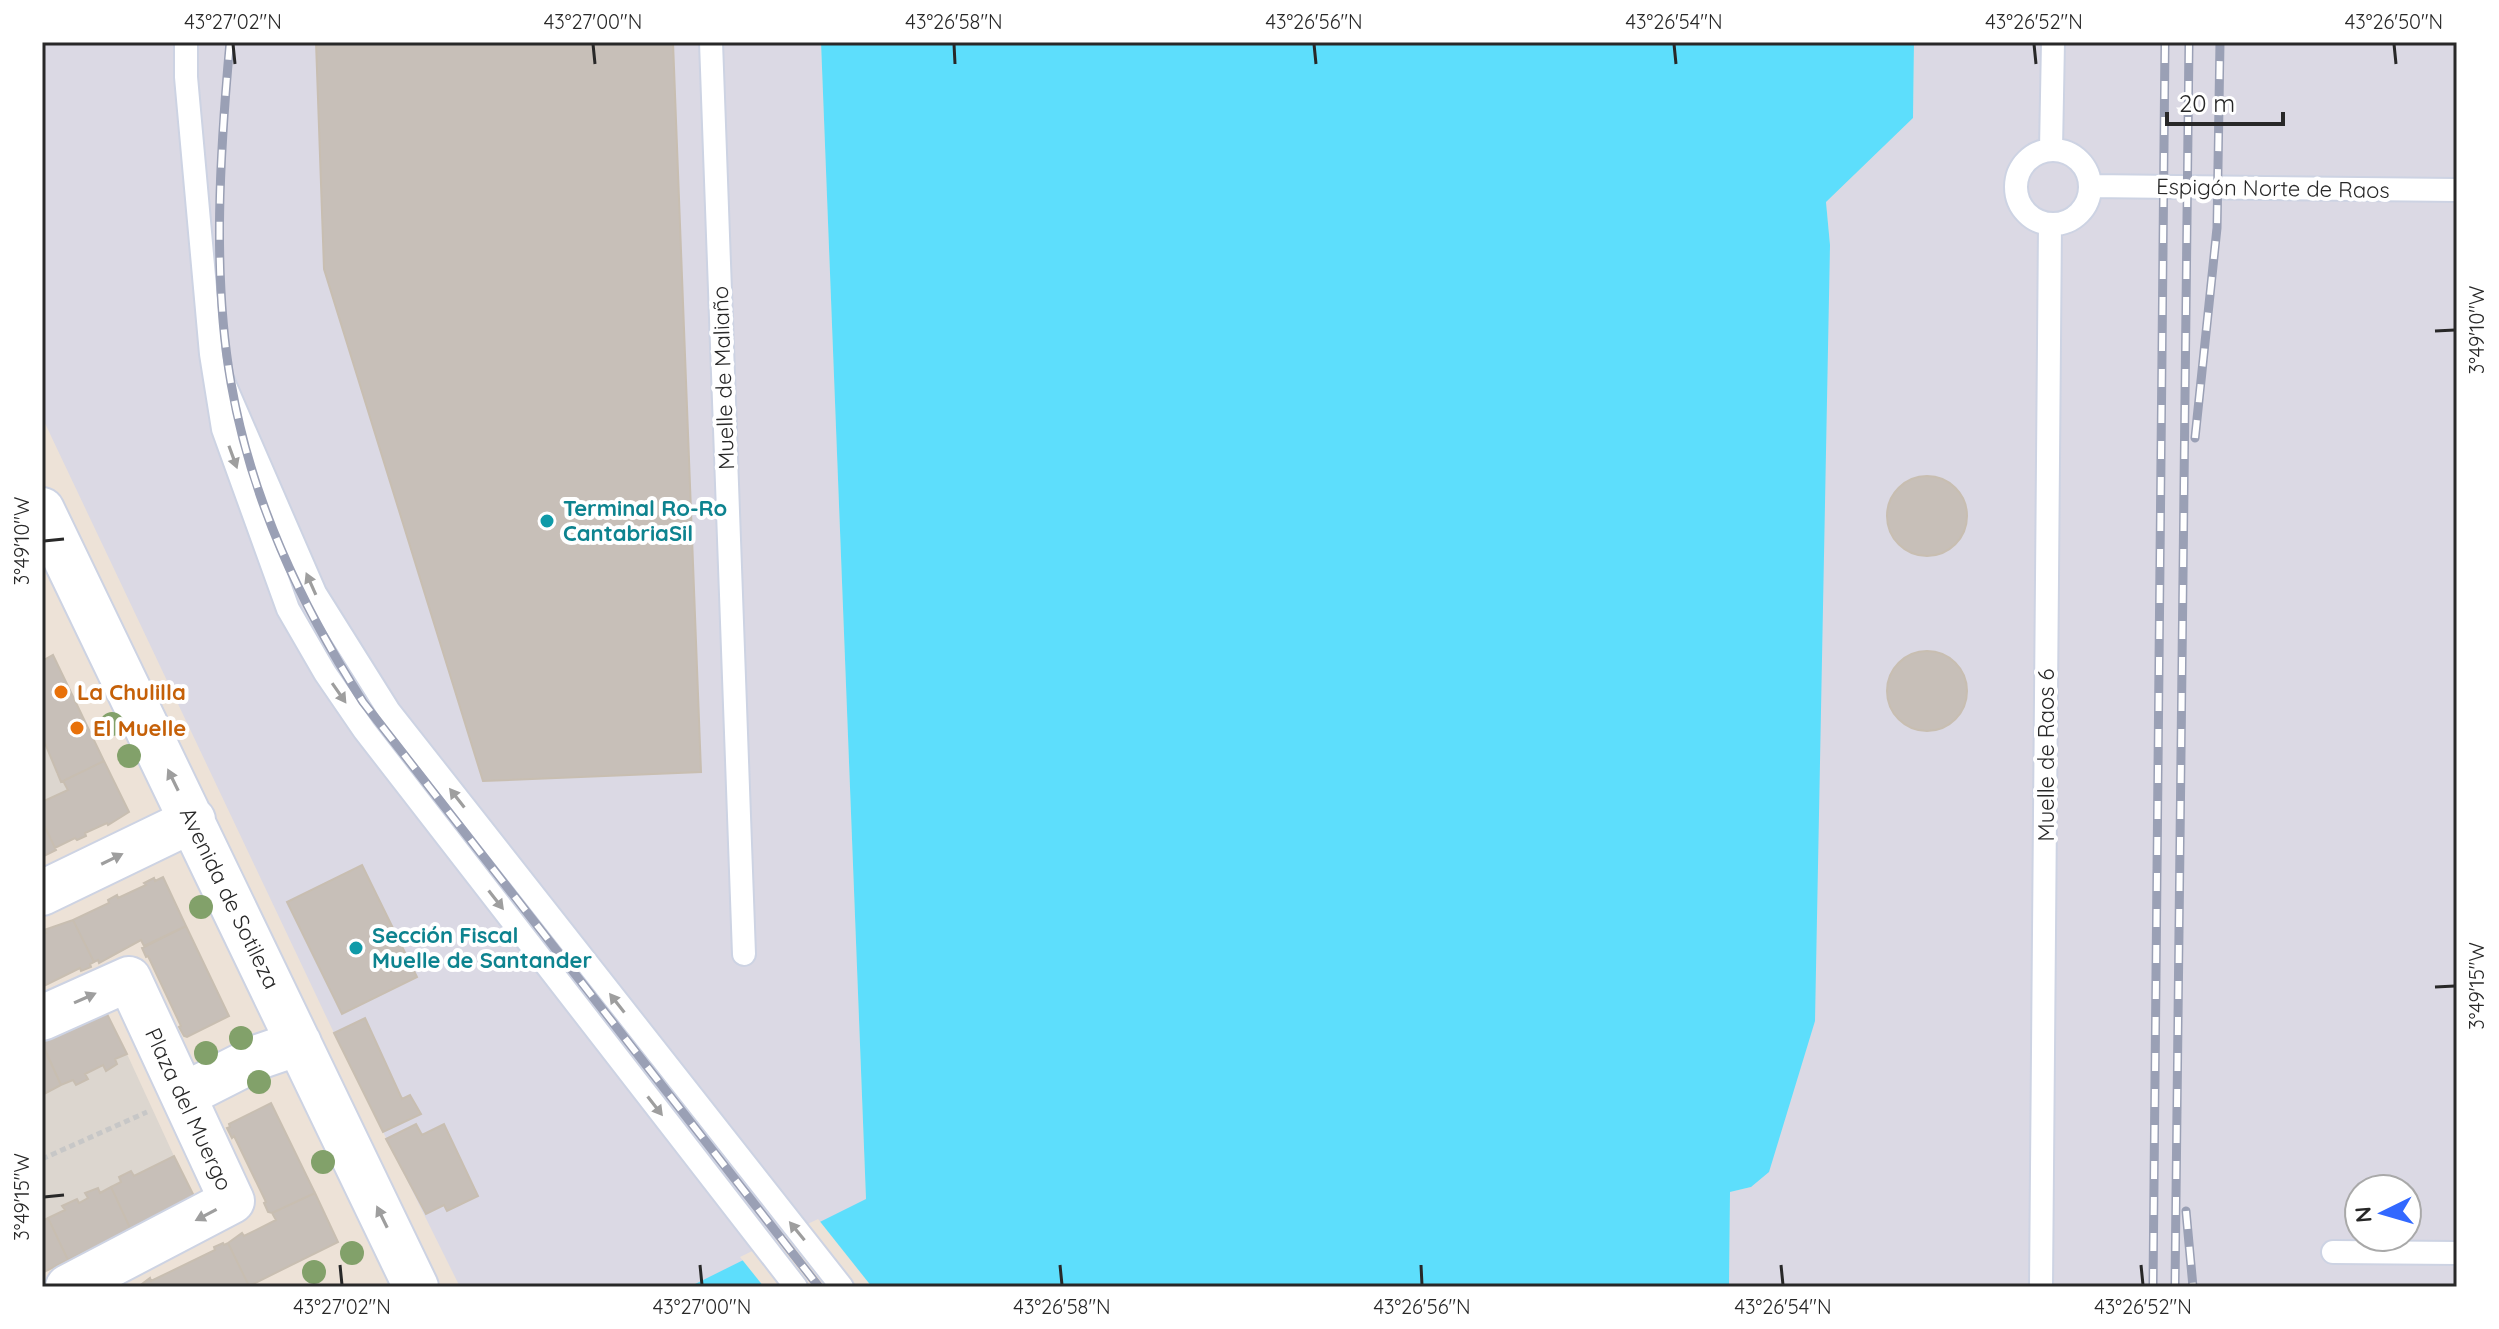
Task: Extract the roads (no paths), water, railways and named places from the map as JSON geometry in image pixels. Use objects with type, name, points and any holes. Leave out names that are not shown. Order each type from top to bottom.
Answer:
[{"type":"street","name":"Avenida de Sotileza","points":[[42,510],[416,1287]]},
{"type":"street","points":[[42,893],[193,820]]},
{"type":"street","name":"Plaza del Muergo","points":[[42,1018],[129,979],[232,1201],[68,1287]]},
{"type":"street","points":[[184,1095],[261,1056],[299,1043]]},
{"type":"lane","points":[[186,42],[186,77],[211,354],[223,429],[288,609],[325,673],[364,730],[796,1287]]},
{"type":"lane","name":"Muelle de Maliaño","points":[[711,42],[744,954]]},
{"type":"lane","points":[[2051,149],[2053,42]]},
{"type":"lane","points":[[2051,149],[2074,156],[2088,174],[2090,186],[2085,206],[2078,214],[2070,220],[2050,224],[2031,216],[2024,209],[2019,201],[2016,181],[2019,171],[2032,156],[2051,149]]},
{"type":"lane","name":"Espigón Norte de Raos","points":[[2090,186],[2457,190]]},
{"type":"lane","name":"Muelle de Raos 6","points":[[2041,1287],[2050,224]]},
{"type":"lane","points":[[211,354],[315,593],[389,711],[842,1287]]},
{"type":"lane","points":[[2333,1252],[2457,1253]]},
{"type":"water","points":[[821,42],[1914,42],[1913,118],[1826,202],[1830,245],[1815,1021],[1769,1172],[1751,1187],[1730,1192],[1729,1287],[689,1287],[866,1199]]},
{"type":"railway","points":[[230,42],[220,213],[225,342],[231,383],[251,468],[299,588],[363,702],[819,1287]]},
{"type":"railway","points":[[2153,1287],[2165,42]]},
{"type":"railway","points":[[2175,1287],[2189,42]]},
{"type":"railway","points":[[2195,438],[2217,228],[2220,42]]},
{"type":"railway","points":[[2186,1211],[2193,1287]]},
{"type":"place","name":"Terminal Ro-Ro CantabriaSil","points":[[547,521]]},
{"type":"place","name":"La Chulilla","points":[[61,692]]},
{"type":"place","name":"El Muelle","points":[[77,728]]},
{"type":"place","name":"Sección Fiscal Muelle de Santander","points":[[356,948]]}]
